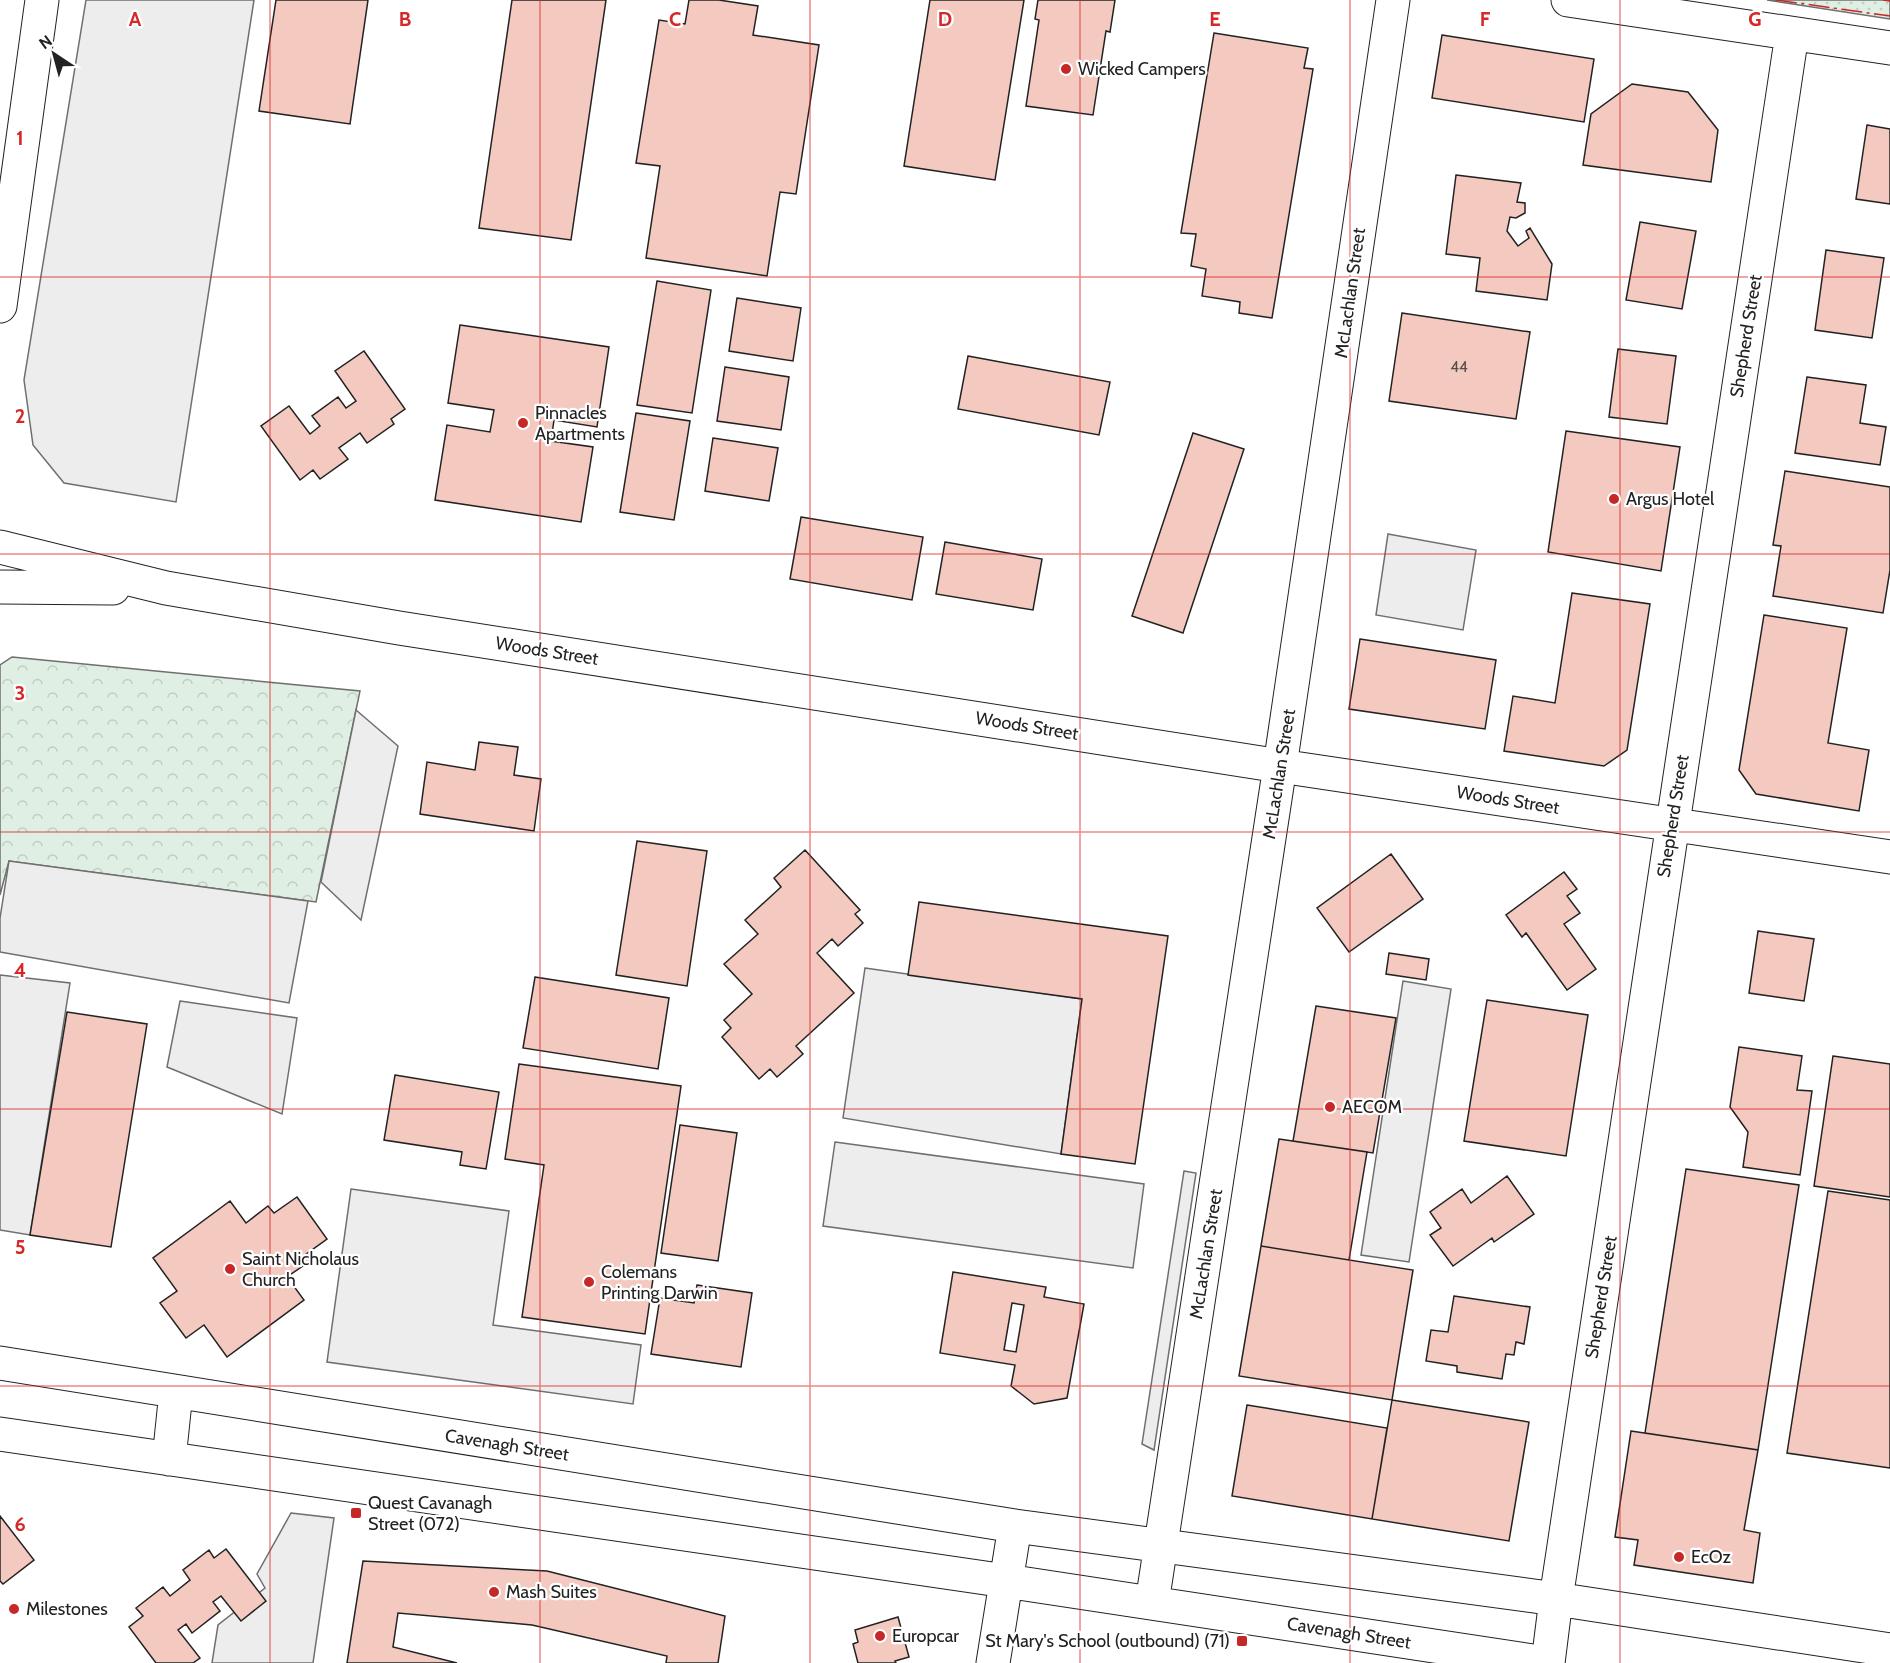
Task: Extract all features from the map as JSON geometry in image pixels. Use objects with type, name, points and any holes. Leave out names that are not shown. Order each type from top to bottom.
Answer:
[{"type":"street","points":[[0,306],[42,0]]},
{"type":"street","name":"McLachlan Street","points":[[1162,1547],[1394,0]]},
{"type":"street","points":[[1568,0],[1890,48]]},
{"type":"street","name":"Shepherd Street","points":[[1556,1599],[1792,34]]},
{"type":"street","name":"Woods Street","points":[[0,547],[166,588],[399,628],[1280,766],[1890,857]]},
{"type":"street","name":"Woods Street","points":[[0,587],[166,588]]},
{"type":"street","name":"Cavenagh Street","points":[[0,1363],[1015,1526],[1556,1599],[1890,1650]]},
{"type":"street","points":[[169,1459],[176,1392]]},
{"type":"street","name":"Cavenagh Street","points":[[0,1434],[1006,1581],[1547,1663],[1556,1599]]},
{"type":"street","points":[[993,1663],[1015,1526]]},
{"type":"street","points":[[1152,1603],[1162,1547]]},
{"type":"green space","points":[[1767,0],[1890,0],[1890,19]]},
{"type":"green space","points":[[12,657],[360,691],[316,902],[9,861],[0,895],[0,665]]},
{"type":"shaded area","points":[[86,0],[254,0],[176,502],[64,483],[33,445],[24,380]]},
{"type":"shaded area","points":[[1388,534],[1476,550],[1463,630],[1376,615]]},
{"type":"shaded area","points":[[356,710],[398,746],[361,920],[321,882]]},
{"type":"shaded area","points":[[9,861],[308,901],[289,1003],[0,952],[0,918]]},
{"type":"shaded area","points":[[865,968],[1082,999],[1061,1154],[843,1118]]},
{"type":"shaded area","points":[[0,975],[70,983],[30,1235],[0,1230]]},
{"type":"shaded area","points":[[1403,981],[1451,989],[1409,1262],[1361,1255]]},
{"type":"shaded area","points":[[180,1001],[297,1018],[282,1114],[167,1067]]},
{"type":"shaded area","points":[[835,1142],[1144,1184],[1133,1268],[823,1226]]},
{"type":"shaded area","points":[[1184,1171],[1196,1173],[1154,1450],[1142,1444]]},
{"type":"shaded area","points":[[351,1189],[509,1211],[493,1325],[641,1345],[633,1404],[327,1362]]},
{"type":"shaded area","points":[[291,1513],[334,1518],[313,1663],[212,1663],[218,1625],[265,1588],[257,1574]]},
{"type":"building","points":[[276,0],[368,0],[350,124],[259,111]]},
{"type":"building","points":[[512,0],[606,0],[571,240],[479,228]]},
{"type":"building","points":[[689,0],[719,0],[758,6],[753,35],[819,45],[796,194],[780,192],[767,276],[646,258],[660,166],[636,163],[659,20],[685,24]]},
{"type":"building","points":[[930,0],[1024,0],[995,180],[904,166]]},
{"type":"building","name":"Wicked Campers","points":[[1038,0],[1115,0],[1110,32],[1106,31],[1093,115],[1026,106],[1039,20],[1035,19]]},
{"type":"building","points":[[1214,33],[1308,48],[1304,68],[1313,69],[1272,318],[1239,313],[1240,302],[1202,296],[1206,269],[1191,266],[1196,234],[1181,233]]},
{"type":"building","points":[[1442,35],[1594,59],[1584,122],[1432,98]]},
{"type":"building","points":[[1632,84],[1688,92],[1718,130],[1711,182],[1583,165],[1591,114]]},
{"type":"building","points":[[1867,125],[1890,129],[1890,204],[1856,199]]},
{"type":"building","points":[[1456,175],[1521,183],[1517,202],[1525,203],[1525,213],[1516,218],[1510,217],[1507,231],[1518,246],[1529,238],[1526,231],[1530,228],[1552,264],[1547,300],[1476,291],[1480,258],[1446,254]]},
{"type":"building","points":[[1640,222],[1696,231],[1682,309],[1626,300]]},
{"type":"building","points":[[1826,250],[1884,258],[1872,338],[1815,330]]},
{"type":"building","points":[[657,281],[711,290],[692,413],[637,405]]},
{"type":"building","points":[[737,298],[801,308],[793,361],[729,351]]},
{"type":"building","points":[[1402,313],[1530,332],[1516,419],[1389,401]]},
{"type":"building","name":"Pinnacles Apartments","points":[[460,325],[609,347],[597,427],[554,420],[551,441],[593,447],[581,522],[435,500],[447,425],[490,432],[494,410],[448,403]]},
{"type":"building","points":[[1618,349],[1676,356],[1667,424],[1609,417]]},
{"type":"building","points":[[364,351],[405,409],[391,419],[394,424],[367,443],[360,433],[339,448],[348,459],[320,479],[313,470],[300,480],[261,426],[289,406],[310,434],[320,426],[312,416],[338,397],[346,408],[356,401],[335,371]]},
{"type":"building","points":[[968,356],[1110,382],[1099,435],[958,409]]},
{"type":"building","points":[[725,367],[789,377],[781,430],[717,421]]},
{"type":"building","points":[[1807,377],[1866,385],[1860,423],[1886,427],[1880,465],[1795,453]]},
{"type":"building","points":[[636,413],[690,421],[674,520],[620,512]]},
{"type":"building","name":"Argus Hotel","points":[[1566,431],[1680,447],[1661,571],[1548,552]]},
{"type":"building","points":[[1193,433],[1244,449],[1183,633],[1132,616]]},
{"type":"building","points":[[713,438],[778,448],[769,501],[705,491]]},
{"type":"building","points":[[1785,471],[1890,487],[1890,570],[1883,613],[1773,596],[1781,546],[1773,545]]},
{"type":"building","points":[[801,517],[923,537],[912,600],[790,579]]},
{"type":"building","points":[[945,542],[1042,559],[1033,610],[936,594]]},
{"type":"building","points":[[1572,593],[1650,604],[1627,750],[1604,766],[1504,751],[1513,696],[1555,703]]},
{"type":"building","points":[[1764,615],[1847,628],[1828,743],[1869,750],[1859,811],[1756,794],[1739,770]]},
{"type":"building","points":[[1360,639],[1496,660],[1485,729],[1349,709]]},
{"type":"building","points":[[479,742],[518,747],[514,775],[541,779],[534,831],[420,814],[427,762],[475,770]]},
{"type":"building","points":[[637,841],[707,851],[687,986],[616,975]]},
{"type":"building","points":[[805,850],[860,910],[855,914],[863,923],[838,946],[832,939],[817,953],[854,993],[796,1046],[803,1054],[777,1077],[770,1069],[759,1079],[722,1037],[731,1028],[724,1020],[752,994],[724,964],[758,934],[745,920],[781,887],[774,878]]},
{"type":"building","points":[[1391,854],[1423,899],[1349,952],[1317,908]]},
{"type":"building","points":[[1564,872],[1577,889],[1567,896],[1580,913],[1564,924],[1596,969],[1567,990],[1526,933],[1522,937],[1506,915]]},
{"type":"building","points":[[919,902],[1168,936],[1135,1164],[1061,1154],[1082,999],[908,975]]},
{"type":"building","points":[[1758,931],[1814,939],[1804,1001],[1749,993]]},
{"type":"building","points":[[1389,953],[1429,959],[1426,980],[1386,974]]},
{"type":"building","points":[[535,977],[669,998],[658,1069],[523,1048]]},
{"type":"building","points":[[1487,1000],[1588,1015],[1566,1156],[1464,1141]]},
{"type":"building","points":[[1316,1006],[1396,1018],[1373,1153],[1293,1141]]},
{"type":"building","points":[[67,1012],[147,1024],[111,1247],[30,1235]]},
{"type":"building","points":[[1739,1047],[1802,1056],[1797,1090],[1812,1091],[1800,1175],[1743,1167],[1748,1132],[1730,1107]]},
{"type":"building","points":[[1833,1056],[1890,1064],[1890,1197],[1814,1186]]},
{"type":"building","points":[[519,1064],[681,1086],[645,1334],[522,1317],[544,1165],[505,1159]]},
{"type":"building","points":[[395,1075],[499,1092],[486,1169],[460,1165],[462,1152],[384,1140]]},
{"type":"building","points":[[680,1125],[737,1133],[718,1261],[661,1253]]},
{"type":"building","points":[[1279,1139],[1367,1152],[1349,1260],[1261,1246]]},
{"type":"building","points":[[1686,1169],[1799,1185],[1758,1450],[1645,1433]]},
{"type":"building","points":[[1507,1176],[1534,1214],[1494,1242],[1492,1238],[1453,1266],[1430,1235],[1441,1228],[1430,1212],[1462,1189],[1471,1203]]},
{"type":"building","points":[[1828,1191],[1890,1200],[1890,1468],[1787,1453]]},
{"type":"building","name":"Saint Nicholaus Church","points":[[297,1197],[327,1239],[305,1255],[310,1261],[287,1277],[304,1300],[227,1357],[204,1325],[186,1338],[160,1303],[177,1291],[153,1258],[230,1201],[246,1223],[268,1206],[274,1213]]},
{"type":"building","points":[[1261,1246],[1413,1270],[1392,1400],[1239,1376]]},
{"type":"building","points":[[953,1272],[1046,1287],[1044,1297],[1084,1304],[1067,1398],[1034,1404],[1011,1386],[1015,1365],[940,1353]],"holes":[[[1012,1303],[1024,1305],[1016,1352],[1004,1350]]]},
{"type":"building","points":[[697,1285],[752,1293],[741,1367],[651,1354],[660,1298],[694,1303]]},
{"type":"building","points":[[1454,1296],[1530,1307],[1524,1344],[1516,1342],[1514,1355],[1506,1354],[1502,1379],[1457,1372],[1457,1366],[1426,1361],[1431,1330],[1448,1332]]},
{"type":"building","points":[[1392,1400],[1529,1422],[1509,1541],[1372,1519]]},
{"type":"building","points":[[1247,1405],[1387,1428],[1372,1519],[1232,1496]]},
{"type":"building","points":[[1631,1431],[1758,1450],[1744,1530],[1760,1533],[1753,1583],[1634,1565],[1638,1540],[1615,1537]]},
{"type":"building","points":[[0,1516],[34,1560],[3,1584],[0,1581]]},
{"type":"building","points":[[226,1549],[266,1601],[241,1621],[221,1596],[213,1602],[220,1611],[192,1633],[186,1624],[178,1630],[200,1658],[193,1663],[156,1663],[129,1627],[143,1616],[136,1608],[163,1587],[170,1596],[190,1580],[183,1570],[209,1550],[214,1558]]},
{"type":"building","name":"Mash Suites","points":[[363,1561],[547,1571],[725,1616],[718,1663],[666,1663],[667,1656],[532,1625],[398,1613],[393,1647],[457,1663],[347,1663]]},
{"type":"building","name":"Europcar","points":[[898,1617],[909,1657],[895,1661],[896,1663],[858,1663],[853,1644],[858,1642],[855,1630]]},
{"type":"power","points":[[1776,0],[1890,16]]},
{"type":"power","points":[[1883,0],[1890,1]]},
{"type":"place","name":"Wicked Campers","points":[[1066,69]]},
{"type":"place","name":"Pinnacles Apartments","points":[[523,423]]},
{"type":"place","name":"Argus Hotel","points":[[1614,499]]},
{"type":"place","name":"AECOM","points":[[1330,1107]]},
{"type":"place","name":"Saint Nicholaus Church","points":[[230,1269]]},
{"type":"place","name":"Colemans Printing Darwin","points":[[589,1282]]},
{"type":"place","name":"Quest Cavanagh Street (072)","points":[[356,1513]]},
{"type":"place","name":"EcOz","points":[[1679,1557]]},
{"type":"place","name":"Mash Suites","points":[[494,1592]]},
{"type":"place","name":"Milestones","points":[[14,1609]]},
{"type":"place","name":"Europcar","points":[[880,1636]]},
{"type":"place","name":"St Mary's School (outbound) (71)","points":[[1242,1641]]}]
